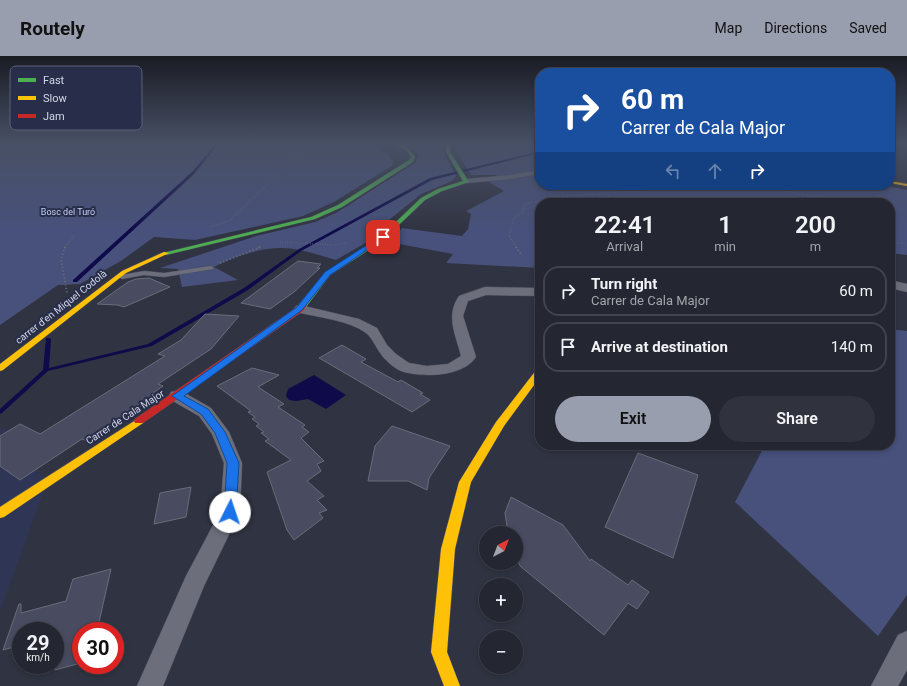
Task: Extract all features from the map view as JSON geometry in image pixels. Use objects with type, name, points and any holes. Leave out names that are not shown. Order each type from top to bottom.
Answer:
[{"type":"main road","name":"carrer d'en Miquel Codolà","points":[[0,368],[117,278],[134,267],[166,253],[188,246],[284,226],[314,218],[340,206],[393,172]]},
{"type":"main road","name":"Carrer de Cala Major","points":[[0,513],[177,396],[300,309],[328,274],[379,241],[419,202],[463,175]]},
{"type":"main road","points":[[895,176],[907,178]]},
{"type":"main road","points":[[895,183],[907,185]]},
{"type":"main road","points":[[452,686],[440,652],[448,548],[465,482],[500,424],[535,378]]},
{"type":"street","name":"Carrer de Cala Major","points":[[463,175],[510,177],[535,173]]},
{"type":"street","points":[[895,285],[907,288]]},
{"type":"street","points":[[300,309],[354,322],[372,331],[382,347],[391,357],[405,367],[427,370],[452,368],[469,357],[457,316],[463,299],[485,290],[535,292]]},
{"type":"street","points":[[150,686],[194,583],[230,512],[233,463],[220,432],[205,412],[177,396]]},
{"type":"street","points":[[884,686],[907,644]]},
{"type":"lane","points":[[117,278],[144,273],[164,275],[211,268]]},
{"type":"path","points":[[207,228],[229,220],[281,172]]},
{"type":"path","points":[[552,198],[668,190]]},
{"type":"path","points":[[778,190],[821,198]]},
{"type":"path","points":[[602,198],[614,194]]},
{"type":"path","points":[[521,254],[509,236],[514,218],[523,212],[525,204],[535,202]]},
{"type":"path","points":[[67,293],[61,259],[63,249],[74,236]]},
{"type":"path","points":[[274,241],[334,245],[348,243]]},
{"type":"path","points":[[895,243],[907,244]]},
{"type":"path","points":[[211,268],[266,244]]},
{"type":"shaded area","points":[[314,375],[346,395],[326,409],[308,399],[296,401],[289,400],[286,396],[288,389]]},
{"type":"shaded area","points":[[0,429],[5,429],[47,482],[0,611]]},
{"type":"green space","name":"Bosc del Turó","points":[[0,172],[382,172],[334,202],[303,216],[195,240],[154,237],[121,261],[80,284],[58,285],[0,325]]},
{"type":"green space","points":[[400,172],[454,172],[456,176],[452,181],[421,194],[384,224],[369,241],[336,260],[310,252],[294,249],[273,248],[242,255],[214,267],[238,280],[182,287],[178,269],[160,268],[256,236],[315,222],[336,213]]},
{"type":"green space","points":[[469,172],[535,172],[535,190],[895,190],[895,188],[907,190],[907,255],[895,254],[895,198],[535,198],[535,268],[446,263],[453,254],[388,242],[402,228],[462,236],[468,229],[471,214],[466,211],[504,191],[489,182],[497,175],[471,175]]},
{"type":"green space","points":[[895,330],[907,331],[907,595],[878,636],[735,502],[762,450],[895,450]]},
{"type":"building","points":[[298,261],[321,264],[317,268],[320,268],[294,292],[270,309],[241,303]]},
{"type":"building","points":[[149,278],[170,287],[124,307],[118,305],[97,304],[128,282],[136,279]]},
{"type":"building","points":[[205,314],[239,316],[211,349],[158,384],[163,386],[153,393],[159,395],[87,441],[82,439],[20,480],[0,466],[0,436],[20,424],[40,434],[165,356],[158,354],[181,340]]},
{"type":"building","points":[[342,345],[366,359],[361,362],[398,382],[401,380],[423,393],[420,394],[430,400],[412,412],[319,358]]},
{"type":"building","points":[[252,368],[279,375],[258,387],[284,404],[278,407],[305,425],[302,427],[309,432],[301,438],[324,461],[317,464],[321,471],[307,481],[324,496],[317,500],[327,510],[319,513],[323,518],[294,540],[287,530],[267,472],[291,460],[265,441],[269,439],[261,433],[264,432],[256,426],[259,424],[252,419],[255,417],[248,412],[251,411],[217,386]]},
{"type":"building","points":[[392,426],[450,446],[429,478],[427,490],[408,481],[368,481],[375,446]]},
{"type":"building","points":[[638,453],[698,475],[673,558],[605,527]]},
{"type":"building","points":[[191,487],[186,517],[154,524],[160,493]]},
{"type":"building","points":[[511,497],[563,525],[590,561],[591,559],[628,585],[632,580],[649,592],[637,609],[628,603],[604,635],[523,568],[523,526],[507,526],[505,513]]},
{"type":"building","points":[[111,569],[99,622],[72,622],[72,665],[64,668],[64,622],[13,622],[19,604],[21,604],[21,613],[66,601],[73,579]]},
{"type":"building","points":[[12,624],[12,648],[3,650]]},
{"type":"waterway","points":[[75,281],[194,172]]},
{"type":"waterway","points":[[46,370],[150,345],[246,289],[300,250],[431,179],[458,172]]},
{"type":"waterway","points":[[46,370],[48,339]]},
{"type":"waterway","points":[[0,412],[46,370]]},
{"type":"traffic: fast","points":[[166,253],[313,218],[340,206],[393,172]]},
{"type":"traffic: fast","points":[[460,172],[467,181]]},
{"type":"traffic: fast","points":[[303,305],[328,274],[379,241],[423,199],[440,190],[467,181]]},
{"type":"traffic: slow","points":[[895,183],[907,185]]},
{"type":"traffic: slow","points":[[0,368],[124,272],[166,253]]},
{"type":"traffic: slow","points":[[452,686],[439,652],[448,549],[465,482],[500,424],[535,378]]},
{"type":"traffic: slow","points":[[0,513],[139,421]]},
{"type":"traffic: jam","points":[[139,421],[300,309],[303,305]]},
{"type":"route","points":[[230,512],[233,463],[220,432],[205,412],[177,396],[300,309],[322,279],[336,267],[373,245],[383,237]]}]
